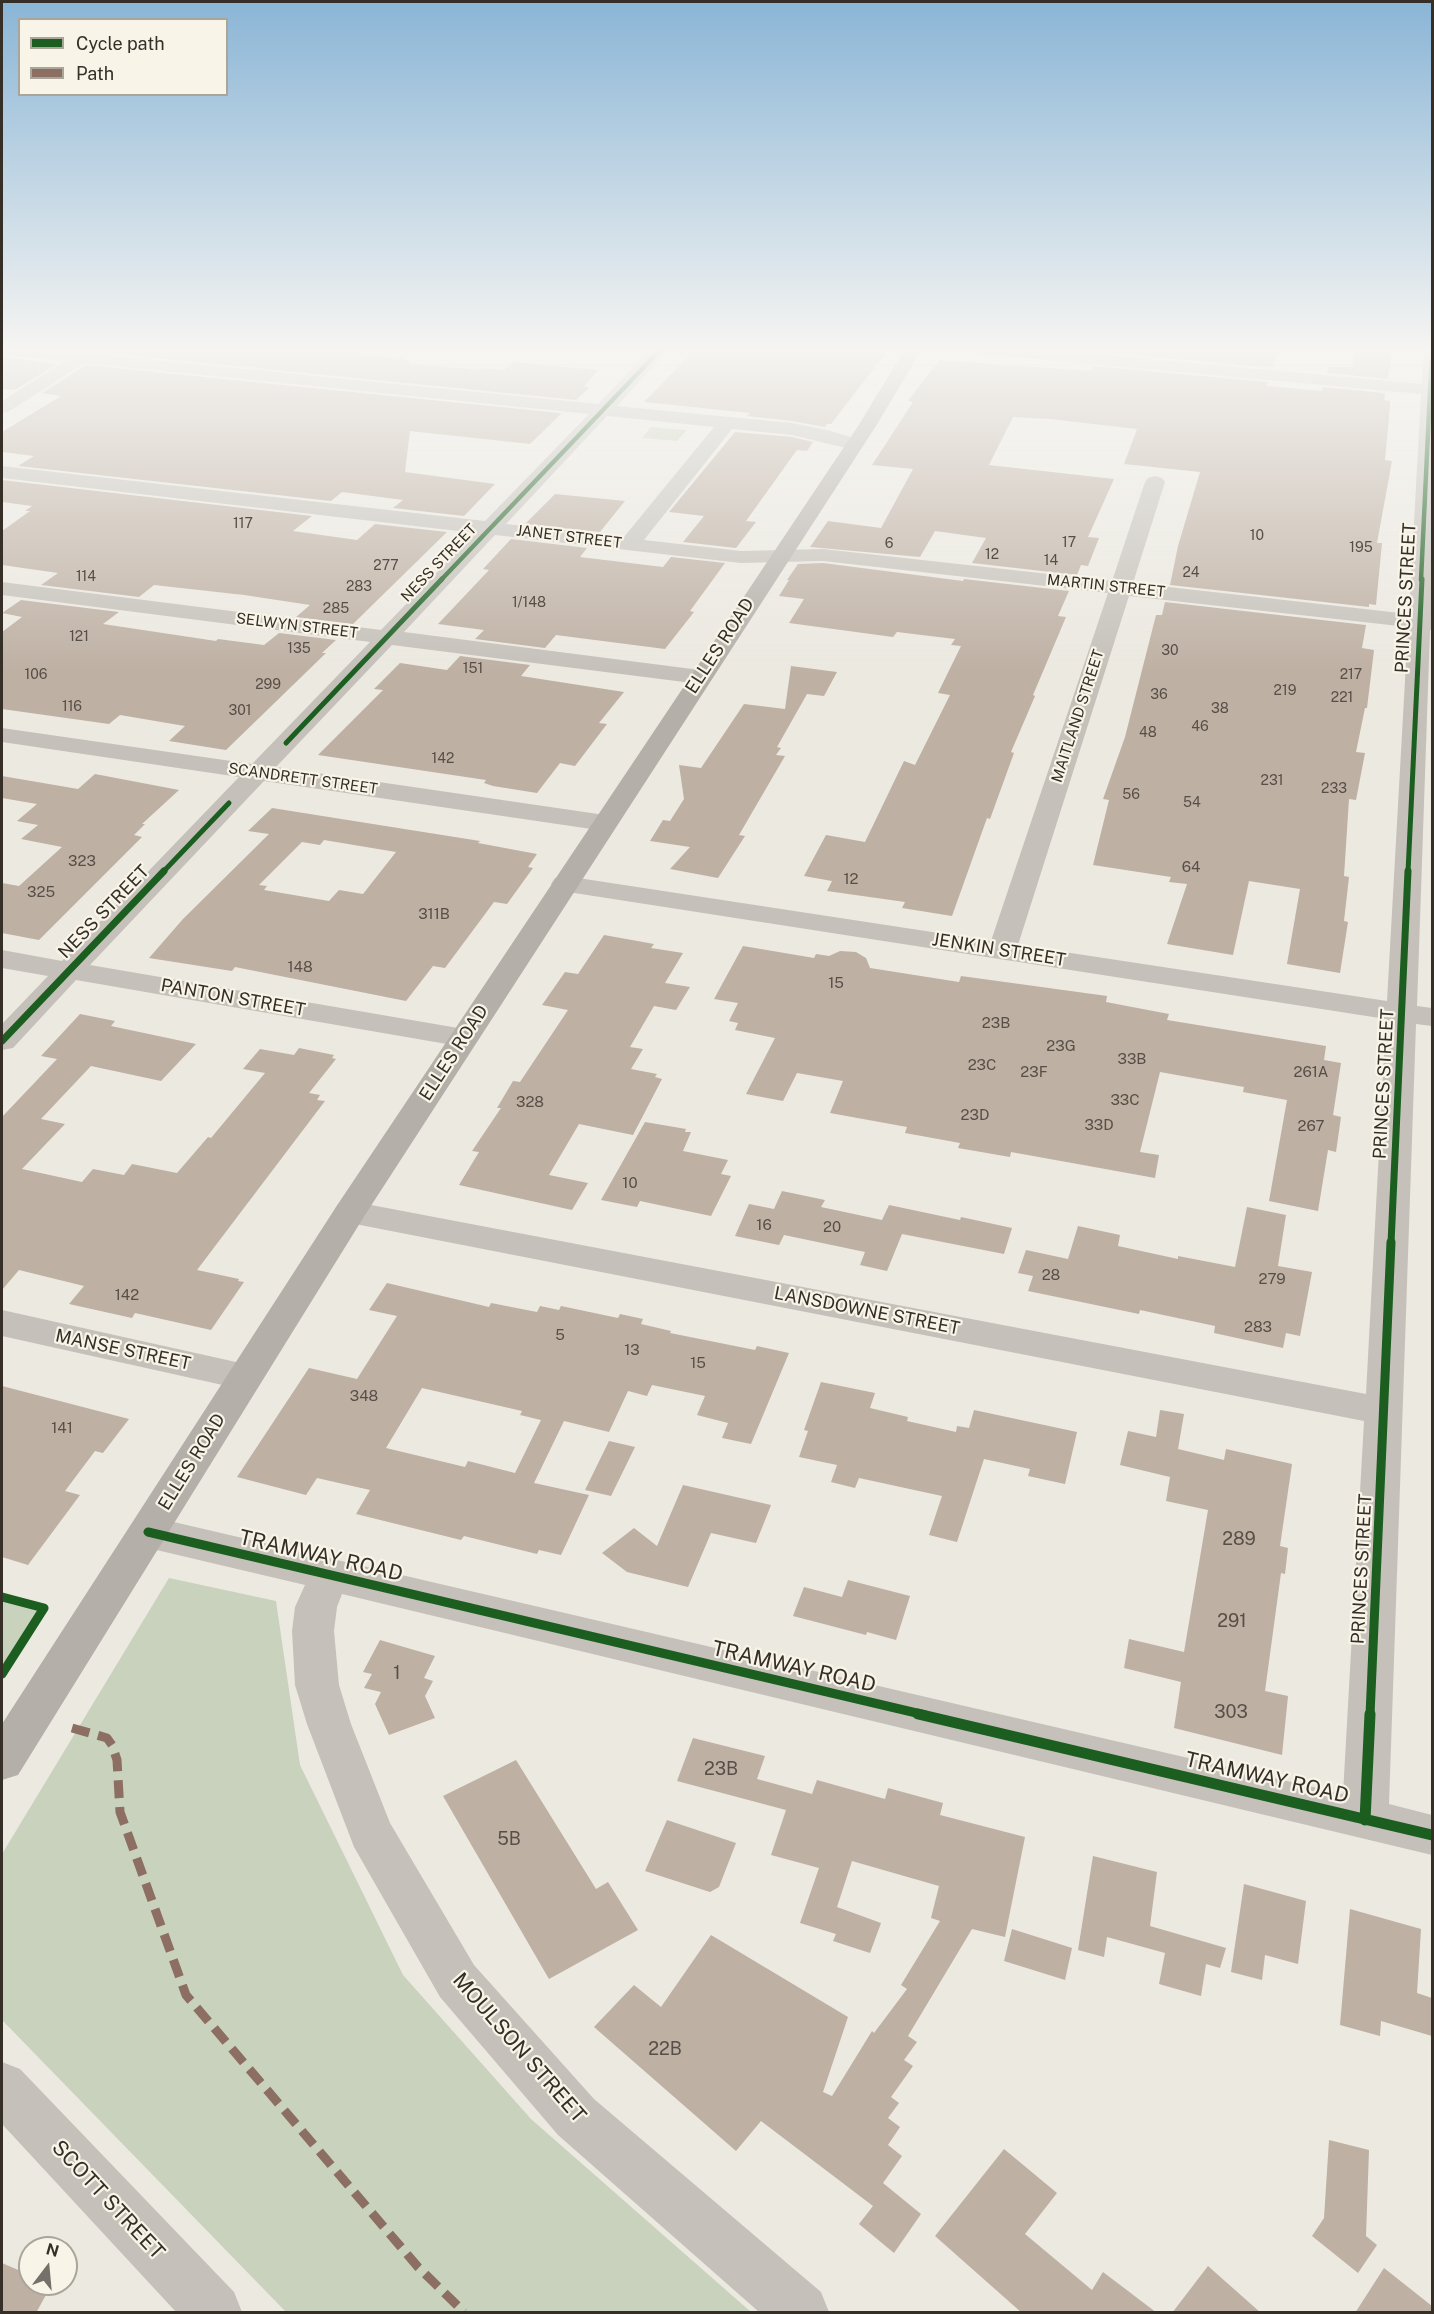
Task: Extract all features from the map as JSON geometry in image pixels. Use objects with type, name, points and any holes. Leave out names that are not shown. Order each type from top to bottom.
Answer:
[{"type":"main road","name":"ELLES ROAD","points":[[2,1761],[350,1212],[845,457]]},
{"type":"street","name":"NESS STREET","points":[[2,1041],[558,457]]},
{"type":"street","points":[[630,544],[700,457]]},
{"type":"street","name":"PRINCES STREET","points":[[1365,1820],[1384,1411],[1417,1015],[1430,457]]},
{"type":"street","name":"JANET STREET","points":[[2,472],[741,557],[779,556]]},
{"type":"street","name":"MAITLAND STREET","points":[[1002,951],[1155,482]]},
{"type":"street","name":"MARTIN STREET","points":[[779,556],[823,555],[1426,622]]},
{"type":"street","name":"SELWYN STREET","points":[[2,588],[700,677]]},
{"type":"street","name":"SCANDRETT STREET","points":[[2,735],[605,823]]},
{"type":"street","name":"JENKIN STREET","points":[[565,884],[1417,1015]]},
{"type":"street","name":"PANTON STREET","points":[[2,959],[464,1038]]},
{"type":"street","name":"LANSDOWNE STREET","points":[[350,1212],[1384,1411]]},
{"type":"street","name":"MANSE STREET","points":[[2,1323],[245,1377]]},
{"type":"street","name":"TRAMWAY ROAD","points":[[148,1532],[329,1577],[1432,1835]]},
{"type":"street","name":"MOULSON STREET","points":[[329,1577],[316,1607],[313,1640],[318,1685],[329,1724],[370,1832],[457,1981],[576,2117],[801,2313]]},
{"type":"street","name":"SCOTT STREET","points":[[2,2087],[214,2313]]},
{"type":"green space","points":[[169,1578],[276,1601],[300,1765],[403,1975],[531,2119],[751,2312],[286,2312],[2,2020],[2,1854]]},
{"type":"green space","points":[[2,1592],[48,1606],[2,1674]]},
{"type":"building","points":[[32,457],[407,457],[405,472],[495,484],[464,516],[393,508],[403,500],[342,492],[331,501],[18,466]]},
{"type":"building","points":[[714,457],[792,457],[746,521],[756,522],[736,548],[683,542],[704,516],[669,512]]},
{"type":"building","points":[[877,457],[993,457],[989,465],[1114,479],[1088,537],[1099,538],[1088,566],[1081,565],[1077,575],[972,563],[986,538],[935,531],[920,557],[810,547],[828,521],[881,528],[913,469],[872,465]]},
{"type":"building","points":[[1127,457],[1385,457],[1385,460],[1392,461],[1377,543],[1382,543],[1376,605],[1369,604],[1369,607],[1170,585],[1178,546],[1200,472],[1124,464]]},
{"type":"building","points":[[2,480],[312,516],[293,531],[357,540],[375,524],[447,532],[353,624],[296,617],[310,605],[244,595],[154,585],[139,597],[41,585],[58,573],[2,565],[2,531],[30,511],[25,511],[32,506],[2,502]]},
{"type":"building","points":[[555,494],[625,501],[600,532],[525,524]]},
{"type":"building","points":[[511,539],[587,548],[580,557],[663,567],[671,557],[725,563],[690,611],[694,612],[665,649],[556,635],[545,648],[475,639],[484,630],[438,624],[489,570],[483,569]]},
{"type":"building","points":[[823,563],[963,581],[964,579],[1069,591],[1058,616],[1066,617],[1011,752],[1014,753],[990,819],[987,818],[952,916],[902,908],[905,902],[827,891],[832,881],[804,876],[826,835],[865,842],[904,761],[915,765],[950,695],[938,693],[961,646],[951,645],[955,639],[897,632],[893,637],[789,623],[804,599],[779,596],[789,580],[787,580],[798,564]]},
{"type":"building","points":[[21,600],[119,612],[103,624],[216,641],[218,639],[264,645],[279,633],[336,640],[322,653],[326,653],[226,750],[169,741],[185,726],[120,715],[109,724],[2,709],[2,632],[22,617],[2,613]]},
{"type":"building","points":[[1165,602],[1366,625],[1362,648],[1374,650],[1367,708],[1365,708],[1356,752],[1365,753],[1356,800],[1349,799],[1344,876],[1349,877],[1344,921],[1348,922],[1340,973],[1287,964],[1300,889],[1249,881],[1233,955],[1167,944],[1187,884],[1169,882],[1171,877],[1093,865],[1109,800],[1103,799],[1125,737],[1156,615],[1162,615]]},
{"type":"building","points":[[460,656],[530,665],[521,676],[624,692],[599,723],[607,724],[575,766],[560,763],[537,793],[493,786],[484,783],[486,780],[318,755],[383,690],[374,689],[400,663],[447,670]]},
{"type":"building","points":[[791,666],[837,672],[824,696],[807,694],[777,747],[781,748],[776,755],[785,756],[739,835],[745,836],[718,878],[670,869],[690,847],[650,841],[663,820],[670,821],[684,799],[679,765],[701,768],[744,704],[785,709]]},
{"type":"building","points":[[95,774],[179,790],[142,824],[145,824],[134,835],[142,837],[39,940],[2,933],[2,883],[19,886],[62,847],[21,839],[38,825],[17,821],[37,804],[2,798],[2,776],[78,789]]},
{"type":"building","points":[[272,808],[480,841],[478,843],[537,854],[528,867],[533,868],[507,904],[494,902],[445,968],[433,966],[406,1001],[235,967],[232,971],[149,958],[183,919],[269,834],[248,831]],"holes":[[[324,840],[396,852],[363,894],[339,890],[329,901],[264,890],[267,886],[259,885],[302,842],[320,845]]]},
{"type":"building","points":[[604,935],[654,944],[651,948],[683,953],[665,983],[690,987],[676,1010],[654,1006],[630,1047],[643,1049],[631,1069],[657,1074],[655,1077],[662,1079],[633,1135],[579,1124],[549,1175],[588,1183],[572,1210],[459,1185],[479,1152],[472,1151],[501,1108],[497,1108],[513,1081],[520,1082],[568,1010],[542,1005],[565,972],[578,974]]},
{"type":"building","points":[[743,946],[814,958],[816,954],[829,956],[840,951],[856,952],[866,958],[870,968],[959,982],[961,976],[1107,996],[1106,1002],[1169,1014],[1167,1020],[1326,1046],[1324,1060],[1341,1063],[1333,1115],[1341,1117],[1336,1152],[1328,1150],[1318,1211],[1269,1201],[1287,1100],[1243,1092],[1244,1087],[1160,1072],[1140,1152],[1159,1155],[1155,1178],[1011,1152],[1010,1157],[958,1148],[960,1143],[905,1133],[907,1127],[830,1113],[843,1081],[797,1073],[783,1101],[746,1094],[775,1038],[735,1030],[738,1023],[729,1021],[738,1003],[714,999]]},
{"type":"building","points":[[80,1014],[115,1021],[111,1026],[196,1044],[161,1081],[91,1066],[41,1119],[65,1124],[22,1169],[82,1182],[93,1169],[124,1175],[132,1164],[177,1173],[208,1137],[211,1138],[265,1073],[243,1069],[260,1049],[294,1055],[299,1048],[334,1055],[332,1058],[336,1059],[309,1093],[320,1095],[317,1100],[325,1101],[197,1270],[244,1282],[211,1330],[135,1313],[132,1318],[69,1304],[84,1286],[19,1270],[2,1290],[2,1117],[57,1059],[41,1056]]},
{"type":"building","points":[[645,1122],[686,1129],[685,1132],[691,1132],[683,1151],[728,1160],[721,1174],[731,1176],[711,1216],[640,1201],[637,1207],[601,1200]]},
{"type":"building","points":[[782,1191],[825,1200],[821,1207],[882,1220],[889,1205],[1012,1228],[1004,1254],[902,1234],[887,1271],[860,1265],[865,1252],[784,1235],[779,1245],[735,1236],[749,1204],[774,1209]]},
{"type":"building","points":[[1247,1207],[1286,1215],[1278,1266],[1312,1272],[1300,1336],[1286,1333],[1283,1348],[1214,1333],[1215,1326],[1140,1310],[1139,1314],[1028,1291],[1033,1276],[1018,1273],[1026,1250],[1068,1259],[1078,1226],[1120,1235],[1118,1246],[1178,1259],[1178,1256],[1235,1267]]},
{"type":"building","points":[[387,1283],[489,1307],[491,1303],[537,1312],[540,1306],[559,1310],[561,1306],[618,1318],[620,1314],[643,1319],[641,1324],[671,1331],[670,1333],[755,1350],[757,1346],[789,1353],[751,1444],[722,1438],[728,1423],[697,1415],[705,1396],[652,1385],[647,1396],[628,1391],[609,1432],[564,1421],[534,1483],[589,1495],[561,1555],[539,1550],[537,1554],[464,1536],[461,1540],[356,1514],[370,1490],[317,1478],[306,1495],[237,1477],[309,1368],[357,1379],[397,1316],[369,1310]],"holes":[[[422,1388],[522,1411],[520,1415],[541,1420],[515,1473],[468,1461],[465,1467],[386,1448]]]},
{"type":"building","points":[[821,1382],[875,1393],[870,1408],[908,1417],[907,1421],[956,1432],[957,1426],[969,1428],[974,1410],[1077,1432],[1065,1484],[1028,1476],[1030,1469],[984,1459],[957,1542],[929,1535],[942,1496],[859,1478],[855,1488],[831,1482],[837,1465],[799,1457],[808,1431],[804,1430]]},
{"type":"building","points":[[2,1386],[129,1419],[103,1453],[95,1451],[65,1491],[80,1495],[28,1565],[2,1557]]},
{"type":"building","points":[[1160,1410],[1184,1414],[1178,1449],[1224,1460],[1226,1449],[1292,1464],[1280,1546],[1288,1548],[1285,1574],[1281,1573],[1265,1691],[1288,1696],[1282,1755],[1174,1728],[1181,1682],[1124,1668],[1129,1639],[1184,1652],[1208,1510],[1166,1501],[1170,1477],[1120,1465],[1128,1431],[1156,1437]]},
{"type":"building","points":[[609,1441],[635,1447],[611,1496],[585,1490]]},
{"type":"building","points":[[683,1485],[771,1505],[756,1543],[711,1533],[688,1587],[627,1572],[602,1553],[634,1528],[657,1546]]},
{"type":"building","points":[[848,1580],[910,1596],[896,1640],[867,1632],[866,1635],[793,1616],[804,1587],[842,1597]]},
{"type":"building","points":[[380,1640],[435,1656],[424,1678],[433,1681],[425,1696],[435,1718],[389,1735],[375,1704],[381,1692],[364,1688],[372,1674],[363,1672]]},
{"type":"building","points":[[693,1738],[765,1756],[757,1779],[812,1794],[817,1780],[885,1799],[888,1788],[943,1803],[940,1815],[1025,1837],[1005,1937],[972,1929],[908,2036],[917,2042],[904,2060],[913,2066],[891,2097],[899,2103],[888,2118],[900,2127],[888,2145],[902,2156],[883,2183],[921,2214],[894,2253],[859,2224],[873,2206],[761,2121],[736,2151],[594,2027],[634,1985],[661,2007],[711,1935],[848,2017],[823,2092],[832,2096],[872,2031],[874,2033],[907,1989],[901,1985],[940,1921],[931,1918],[939,1886],[852,1861],[837,1907],[881,1923],[870,1953],[833,1941],[836,1934],[800,1923],[819,1868],[771,1855],[786,1810],[677,1781]]},
{"type":"building","points":[[516,1760],[596,1889],[608,1882],[638,1930],[549,1979],[443,1796]]},
{"type":"building","points":[[667,1820],[736,1843],[719,1887],[710,1892],[645,1871]]},
{"type":"building","points":[[1093,1856],[1157,1872],[1150,1926],[1226,1948],[1220,1968],[1206,1964],[1201,1996],[1159,1984],[1165,1953],[1107,1937],[1104,1957],[1078,1950]]},
{"type":"building","points":[[1244,1884],[1306,1901],[1298,1964],[1265,1955],[1262,1980],[1231,1972]]},
{"type":"building","points":[[1350,1909],[1421,1929],[1417,1993],[1432,1998],[1432,2036],[1381,2021],[1380,2036],[1340,2025]]},
{"type":"building","points":[[1012,1929],[1072,1948],[1065,1980],[1004,1961]]},
{"type":"building","points":[[1329,2140],[1369,2150],[1366,2236],[1377,2245],[1358,2273],[1312,2236],[1324,2218]]},
{"type":"building","points":[[1004,2149],[1057,2193],[1025,2234],[1092,2290],[1103,2272],[1157,2313],[1022,2313],[935,2236]]},
{"type":"building","points":[[2,2263],[18,2270],[18,2296],[45,2296],[36,2313],[2,2313]]},
{"type":"building","points":[[1208,2266],[1261,2313],[1172,2313]]},
{"type":"building","points":[[1384,2268],[1432,2306],[1432,2313],[1355,2313]]},
{"type":"marked path","points":[[72,1728],[107,1738],[112,1745],[117,1760],[120,1812],[186,1995],[418,2267],[464,2312]]},
{"type":"cycle path","points":[[286,743],[558,457]]},
{"type":"cycle path","points":[[1365,1820],[1427,457]]},
{"type":"cycle path","points":[[2,1041],[229,803]]},
{"type":"cycle path","points":[[148,1532],[1432,1835]]},
{"type":"cycle path","points":[[2,1597],[44,1608],[2,1674]]}]
